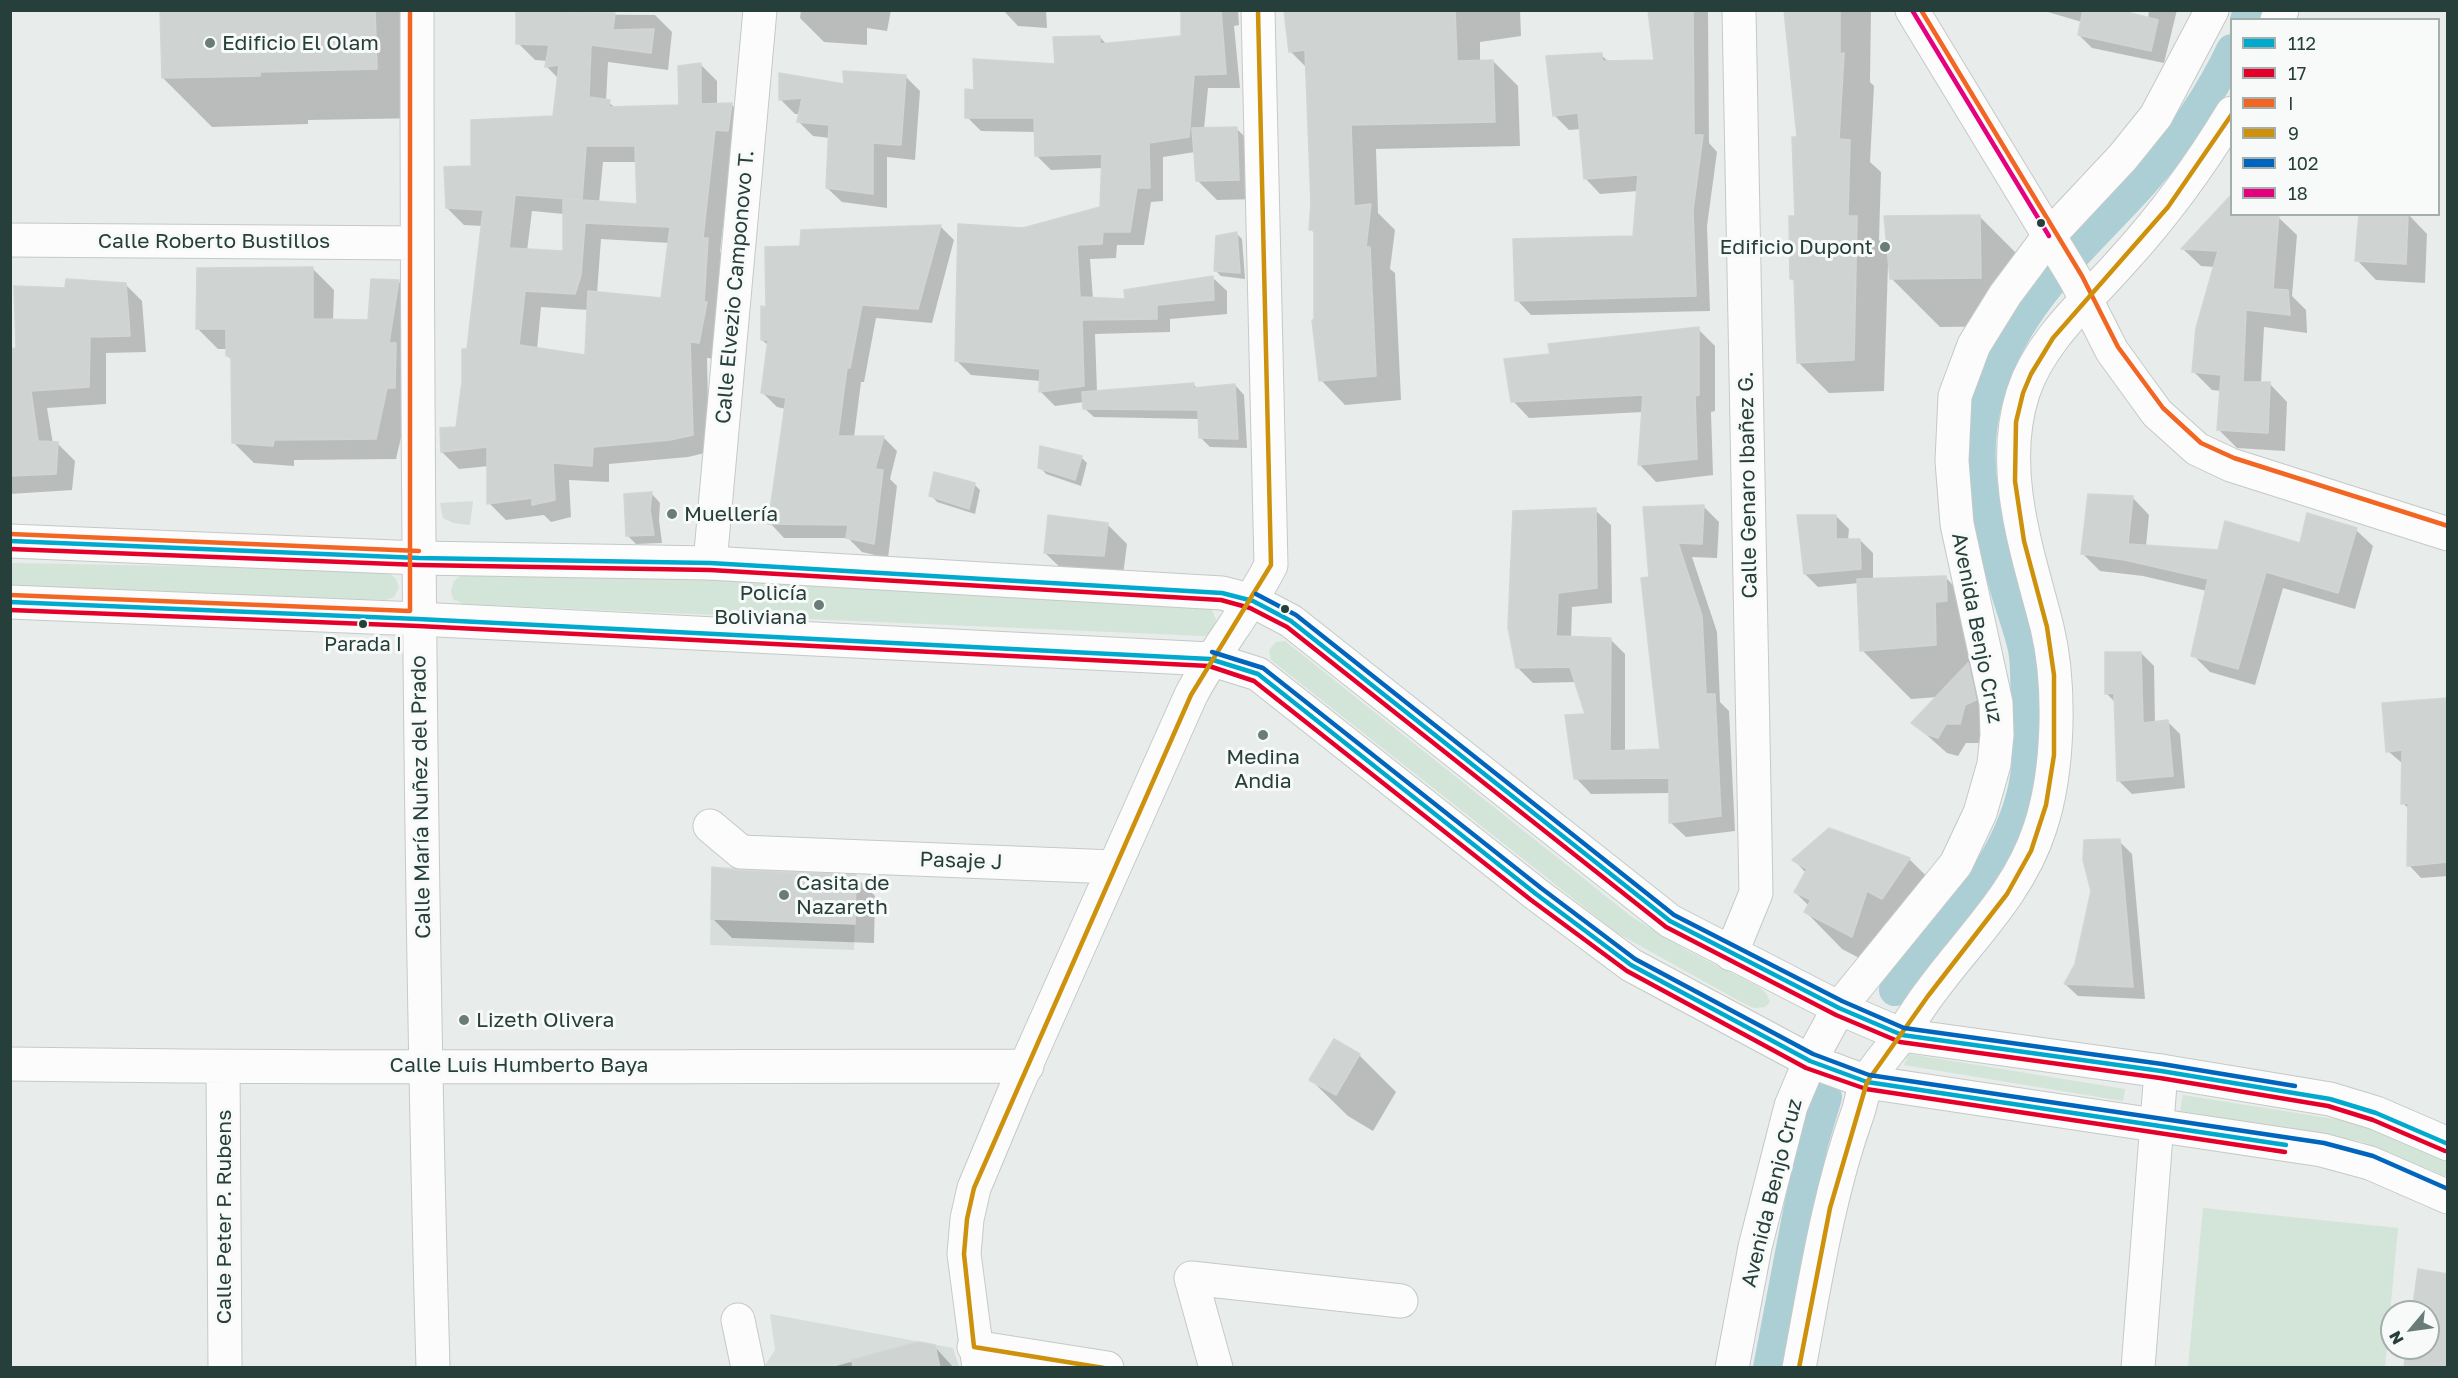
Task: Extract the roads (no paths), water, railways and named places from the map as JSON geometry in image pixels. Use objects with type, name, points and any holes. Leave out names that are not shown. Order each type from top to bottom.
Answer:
[{"type":"street","name":"Calle María Nuñez del Prado","points":[[417,10],[418,619],[425,1065],[433,1368]]},
{"type":"street","name":"Calle Elvezio Camponovo T.","points":[[710,562],[760,10]]},
{"type":"street","points":[[1107,1368],[977,1357],[964,1254],[967,1219],[974,1188],[1191,695],[1210,659],[1253,601],[1271,565],[1258,10]]},
{"type":"street","name":"Calle Genaro Ibañez G.","points":[[1731,954],[1756,893],[1739,10]]},
{"type":"street","points":[[1912,10],[2068,267],[2112,351],[2157,413],[2197,449],[2231,465],[2448,534]]},
{"type":"street","name":"Avenida Benjo Cruz","points":[[1799,1368],[1817,1269],[1843,1154],[1867,1082],[1932,990],[1982,929],[2021,875],[2041,826],[2050,783],[2055,687],[2048,630],[2022,539],[2015,473],[2016,435],[2023,394],[2037,363],[2063,326],[2068,267],[2123,157],[2156,116],[2212,10]]},
{"type":"street","name":"Avenida Benjo Cruz","points":[[1732,1368],[1755,1247],[1791,1107],[1810,1061],[1839,1008],[1956,864],[1980,813],[1991,774],[1997,735],[1996,703],[1957,524],[1952,461],[1955,396],[1974,345],[2005,295],[2068,267],[2170,206],[2203,161],[2230,117]]},
{"type":"street","name":"Calle Roberto Bustillos","points":[[10,240],[417,243]]},
{"type":"street","points":[[10,541],[419,558],[710,562],[1222,593],[1253,601],[1291,621],[1670,921],[1839,1008],[1902,1035],[2161,1071],[2330,1099],[2376,1113],[2448,1144]]},
{"type":"street","points":[[10,602],[418,619],[1210,659],[1258,674],[1536,894],[1630,965],[1810,1061],[1867,1082],[2322,1150],[2370,1163],[2448,1197]]},
{"type":"street","name":"Pasaje J","points":[[710,826],[741,852],[1114,867]]},
{"type":"street","name":"Calle Luis Humberto Baya","points":[[10,1064],[223,1067],[1027,1066]]},
{"type":"street","name":"Calle Peter P. Rubens","points":[[223,1067],[225,1368]]},
{"type":"street","points":[[2138,1368],[2161,1071]]},
{"type":"street","points":[[1216,1368],[1191,1278],[1401,1301]]},
{"type":"street","points":[[738,1320],[748,1368]]},
{"type":"waterway","points":[[2247,18],[2250,10]]},
{"type":"waterway","points":[[1895,990],[1953,921],[1989,871],[2016,817],[2026,778],[2029,735],[2024,649],[1992,538],[1980,471],[1981,425],[1998,368],[2012,337],[2030,309],[2071,258],[2168,152],[2203,103],[2230,54]]},
{"type":"waterway","points":[[1769,1368],[1812,1144],[1826,1097]]},
{"type":"place","name":"Edificio El Olam","points":[[210,43]]},
{"type":"place","name":"Edificio Dupont","points":[[1885,247]]},
{"type":"place","name":"Muellería","points":[[672,514]]},
{"type":"place","name":"Policía Boliviana","points":[[819,605]]},
{"type":"place","name":"Parada I","points":[[363,624]]},
{"type":"place","name":"Medina Andia","points":[[1263,735]]},
{"type":"place","name":"Casita de Nazareth","points":[[784,895]]},
{"type":"place","name":"Lizeth Olivera","points":[[464,1020]]}]
